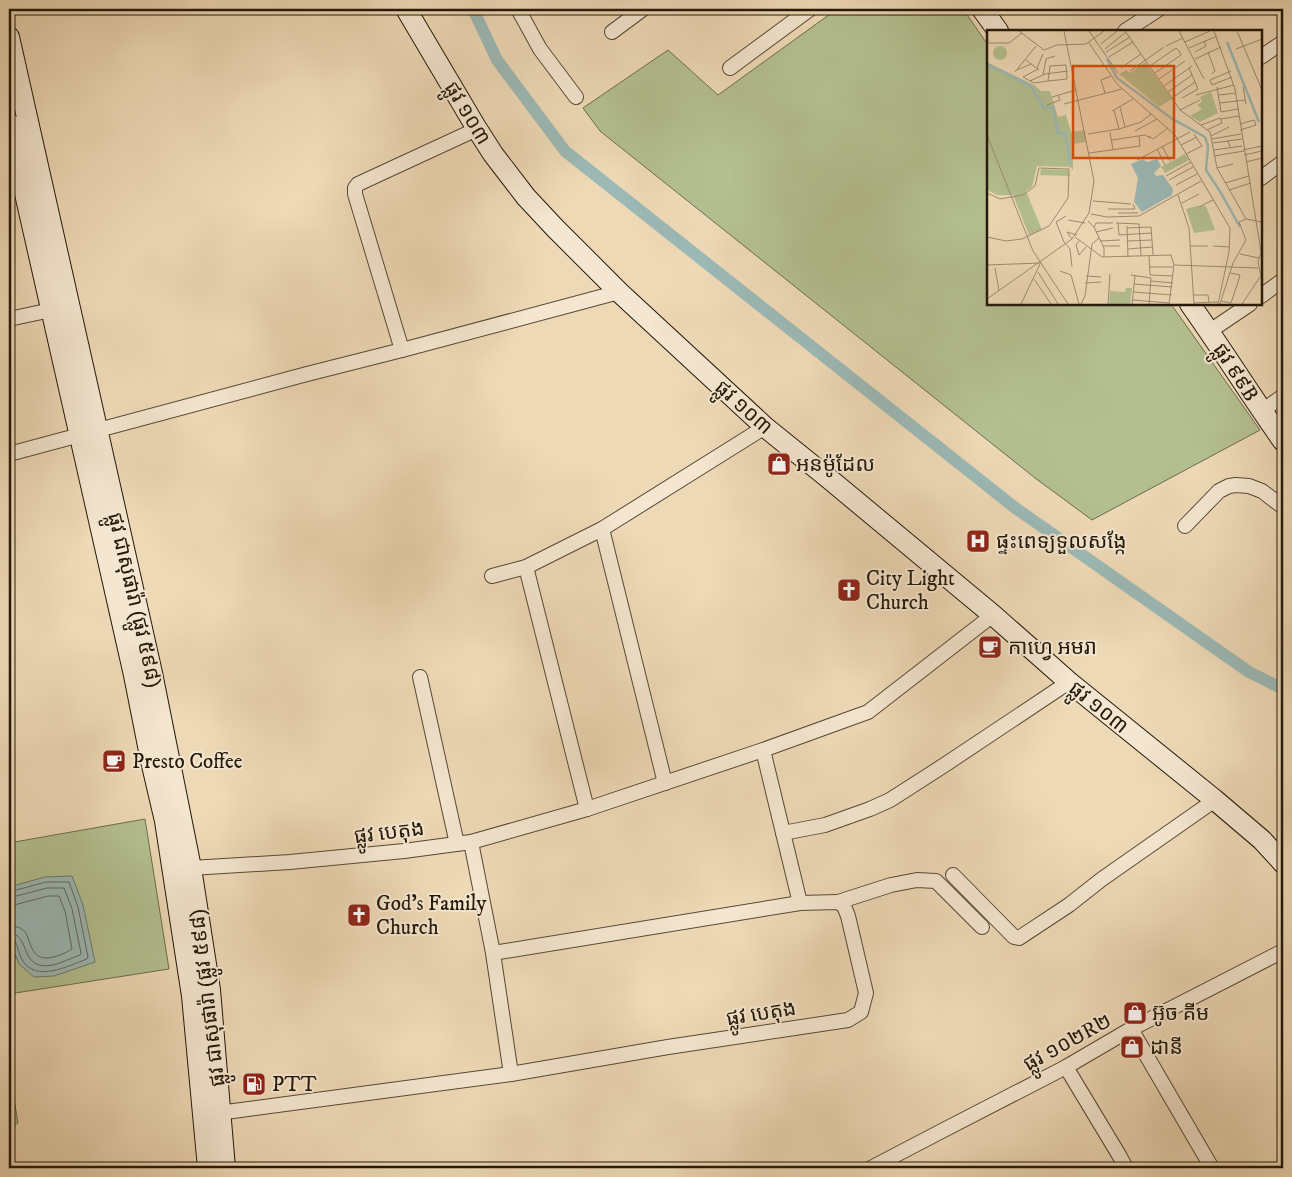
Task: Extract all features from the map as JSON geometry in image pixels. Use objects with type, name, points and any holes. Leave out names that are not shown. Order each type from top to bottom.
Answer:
[{"type":"main road","name":"ផ្លូវ ១០៣","points":[[406,9],[493,154],[526,197],[619,292],[765,426],[993,615],[1069,682],[1215,800],[1262,840],[1283,863]]},
{"type":"main road","points":[[982,9],[997,30]]},
{"type":"main road","name":"ផ្លូវ ជាសុផារ៉ា (ផ្លូវ ៥៩៨)","points":[[9,41],[45,238],[151,715],[191,868],[210,990],[212,1114],[208,1168]]},
{"type":"main road","name":"ផ្លូវ ជាសុផារ៉ា (ផ្លូវ ៥៩៨)","points":[[9,123],[45,238],[51,310],[88,432]]},
{"type":"main road","name":"ផ្លូវ ៩៩B","points":[[1191,305],[1283,441]]},
{"type":"main road","name":"ផ្លូវ ជាសុផារ៉ា (ផ្លូវ ៥៩៨)","points":[[151,715],[192,996],[212,1114],[225,1168]]},
{"type":"street","points":[[518,9],[540,49],[576,97]]},
{"type":"street","points":[[612,32],[643,9]]},
{"type":"street","points":[[730,68],[810,9]]},
{"type":"street","points":[[1127,30],[1159,9]]},
{"type":"street","points":[[1262,56],[1283,42]]},
{"type":"street","points":[[402,350],[355,194],[355,188],[358,184],[477,129]]},
{"type":"street","points":[[1262,177],[1283,162]]},
{"type":"street","points":[[1262,295],[1283,280]]},
{"type":"street","points":[[9,454],[619,292]]},
{"type":"street","points":[[1210,332],[1249,305]]},
{"type":"street","points":[[9,319],[51,310]]},
{"type":"street","points":[[1262,411],[1283,396]]},
{"type":"street","points":[[492,576],[526,567],[602,529],[765,426]]},
{"type":"street","points":[[1185,526],[1219,490],[1229,486],[1249,486],[1262,490],[1283,507]]},
{"type":"street","points":[[602,529],[666,783]]},
{"type":"street","points":[[526,567],[587,809]]},
{"type":"street","name":"ផ្លូវ បេតុង","points":[[191,868],[290,862],[464,843],[587,809],[763,750],[868,712],[993,615]]},
{"type":"street","points":[[420,677],[493,953],[510,1074]]},
{"type":"street","points":[[783,833],[825,825],[870,810],[890,800],[952,761],[1069,682]]},
{"type":"street","points":[[763,750],[800,903]]},
{"type":"street","points":[[953,875],[1014,937],[1019,938],[1215,800]]},
{"type":"street","points":[[493,953],[800,903],[838,902],[891,885],[917,880],[936,881],[982,927]]},
{"type":"street","name":"ផ្លូវ បេតុង","points":[[212,1114],[510,1074],[668,1047],[848,1020],[861,1012],[866,993],[848,916],[844,906],[838,902]]},
{"type":"street","name":"ផ្លូវ ១០២R២","points":[[871,1168],[1066,1067],[1131,1029],[1283,951]]},
{"type":"street","points":[[1131,1029],[1212,1168]]},
{"type":"street","points":[[1066,1067],[1126,1168]]},
{"type":"green space","points":[[837,9],[963,9],[987,44],[987,305],[1172,305],[1260,430],[1092,520],[1035,478],[600,131],[583,108],[668,50],[718,95]]},
{"type":"green space","points":[[145,819],[169,969],[9,994],[9,843]]},
{"type":"green space","points":[[9,1069],[18,1123],[9,1127]]},
{"type":"water","points":[[72,876],[83,905],[95,962],[54,976],[34,977],[19,964],[9,939],[9,887],[45,877]]},
{"type":"waterway","points":[[473,9],[497,60],[565,151],[1014,507],[1249,672],[1283,689]]},
{"type":"place","name":"អនម៉ូដែល","points":[[779,464]]},
{"type":"place","name":"ផ្ទះពេទ្យទួលសង្កែ","points":[[978,541]]},
{"type":"place","name":"City Light Church","points":[[849,590]]},
{"type":"place","name":"កាហ្វេ អមរា","points":[[990,647]]},
{"type":"place","name":"Presto Coffee","points":[[114,761]]},
{"type":"place","name":"God's Family Church","points":[[359,915]]},
{"type":"place","name":"អ៊ូច គីម","points":[[1135,1013]]},
{"type":"place","name":"ដានី","points":[[1132,1047]]},
{"type":"place","name":"PTT","points":[[254,1084]]}]
